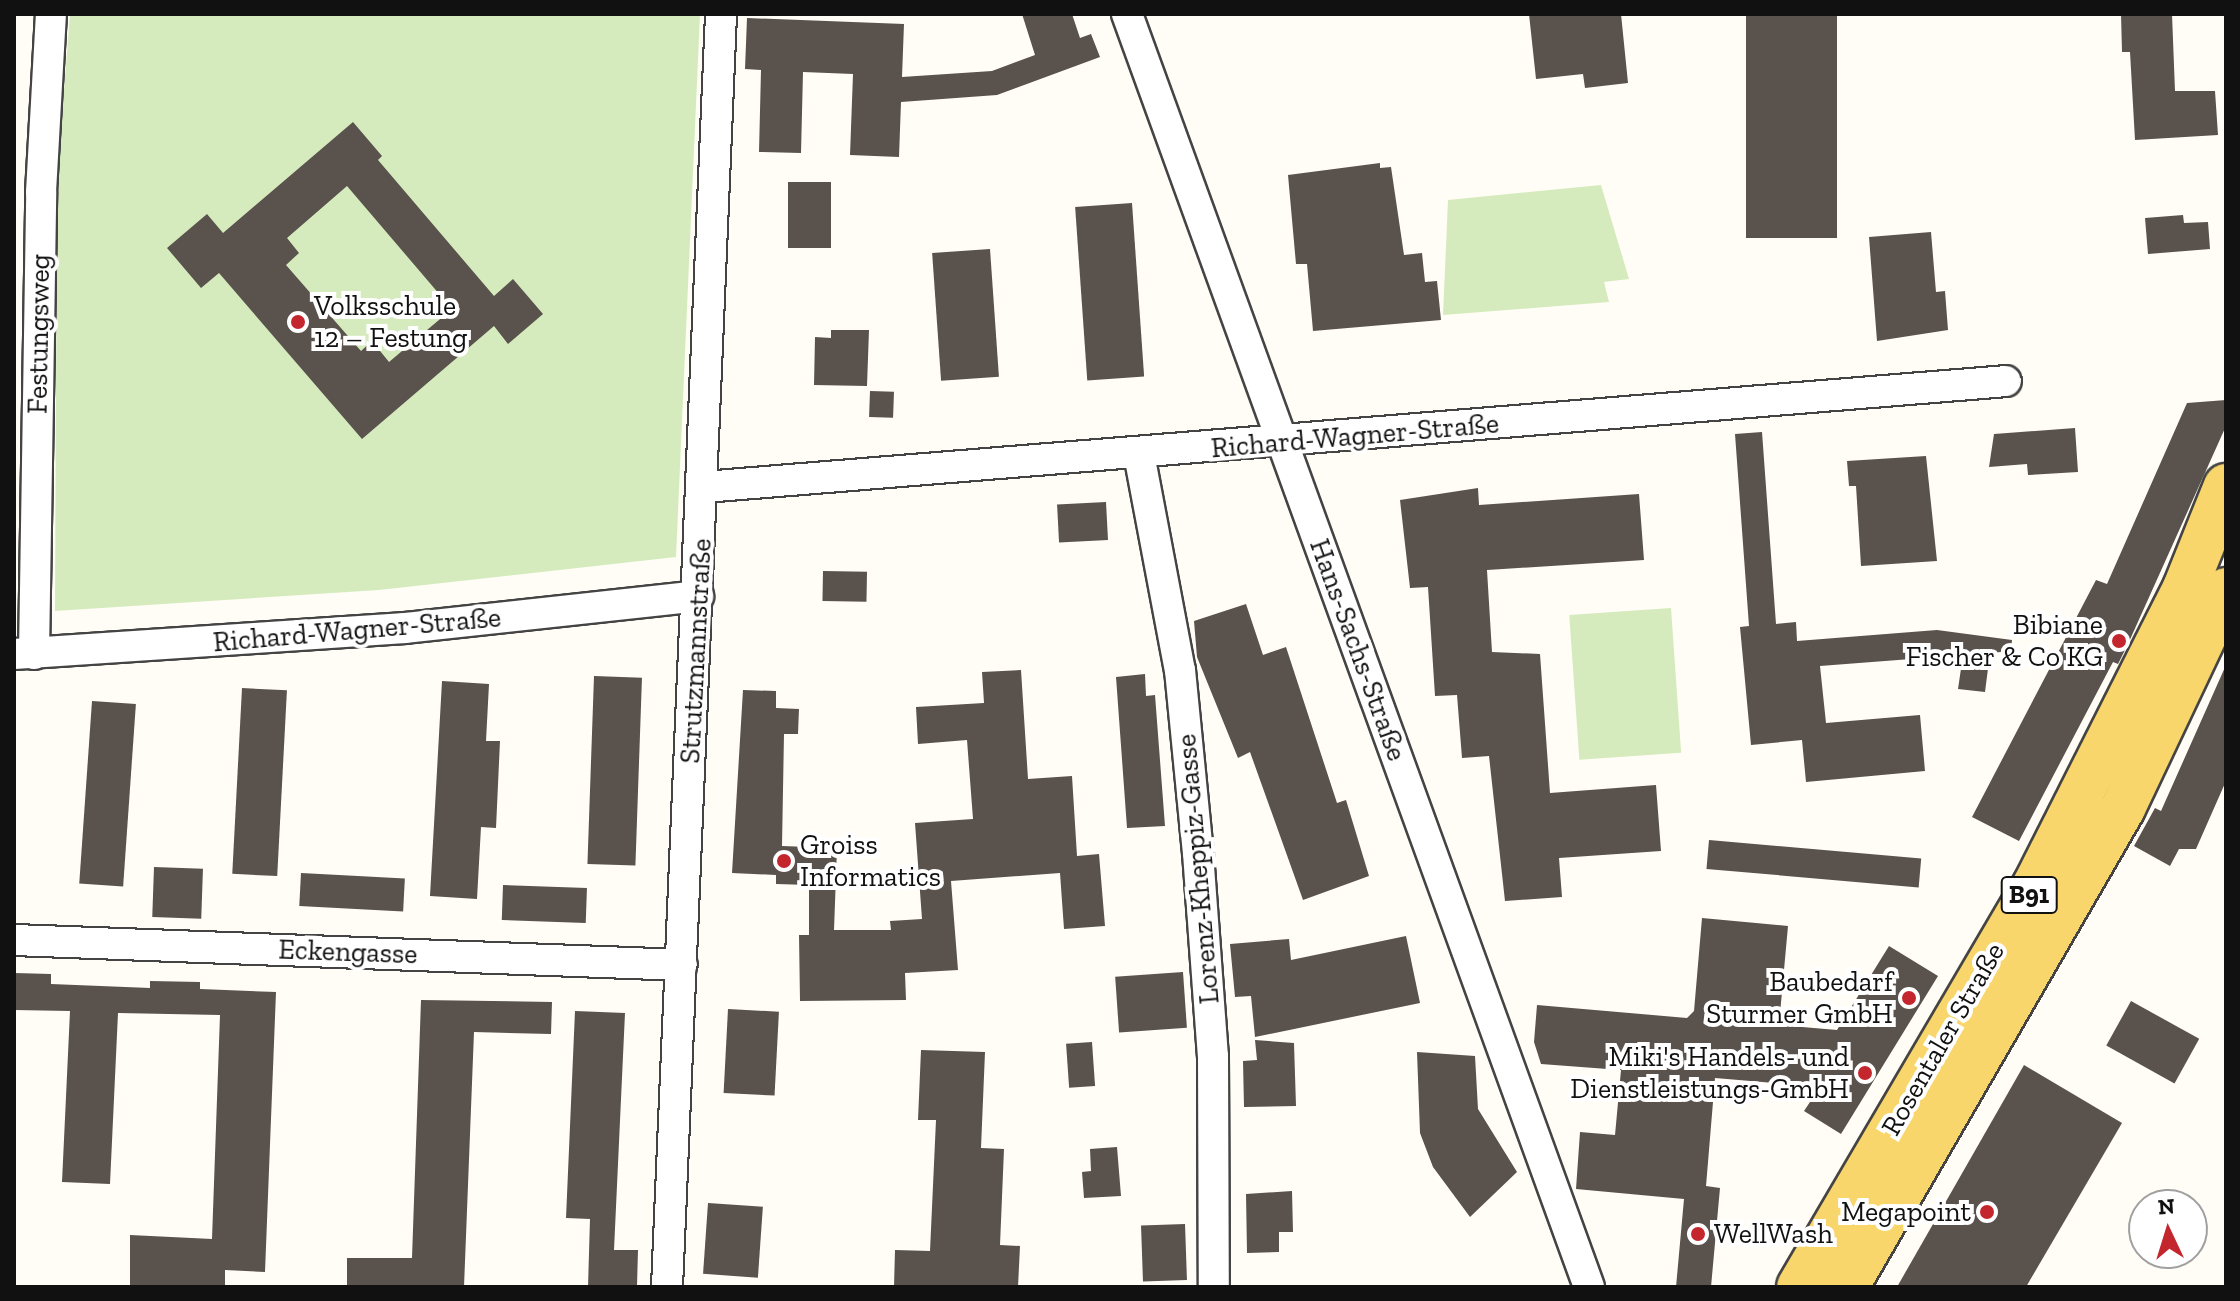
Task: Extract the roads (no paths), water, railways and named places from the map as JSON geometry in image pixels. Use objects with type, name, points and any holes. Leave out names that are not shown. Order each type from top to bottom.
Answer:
[{"type":"main road","name":"Rosentaler Straße","points":[[1799,1287],[2035,885],[2185,588],[2226,486]]},
{"type":"main road","name":"Rosentaler Straße","points":[[1846,1287],[2123,808],[2226,590]]},
{"type":"street","name":"Festungsweg","points":[[24,654],[41,192],[51,14]]},
{"type":"street","name":"Strutzmannstraße","points":[[667,1287],[704,487],[721,14]]},
{"type":"street","name":"Hans-Sachs-Straße","points":[[1127,14],[1589,1287]]},
{"type":"street","name":"Richard-Wagner-Straße","points":[[704,487],[1282,443],[2006,381]]},
{"type":"street","name":"Lorenz-Kheppiz-Gasse","points":[[1139,454],[1180,670],[1198,853],[1213,1056],[1214,1287]]},
{"type":"street","name":"Richard-Wagner-Straße","points":[[24,654],[405,628],[698,596]]},
{"type":"street","name":"Eckengasse","points":[[14,940],[682,965]]},
{"type":"place","name":"Volksschule 12 – Festung","points":[[298,322]]},
{"type":"place","name":"Bibiane Fischer & Co KG","points":[[2119,641]]},
{"type":"place","name":"Groiss Informatics","points":[[784,861]]},
{"type":"place","name":"Baubedarf Sturmer GmbH","points":[[1909,998]]},
{"type":"place","name":"Miki's Handels- und Dienstleistungs-GmbH","points":[[1865,1073]]},
{"type":"place","name":"Megapoint","points":[[1987,1212]]},
{"type":"place","name":"WellWash","points":[[1698,1234]]}]
